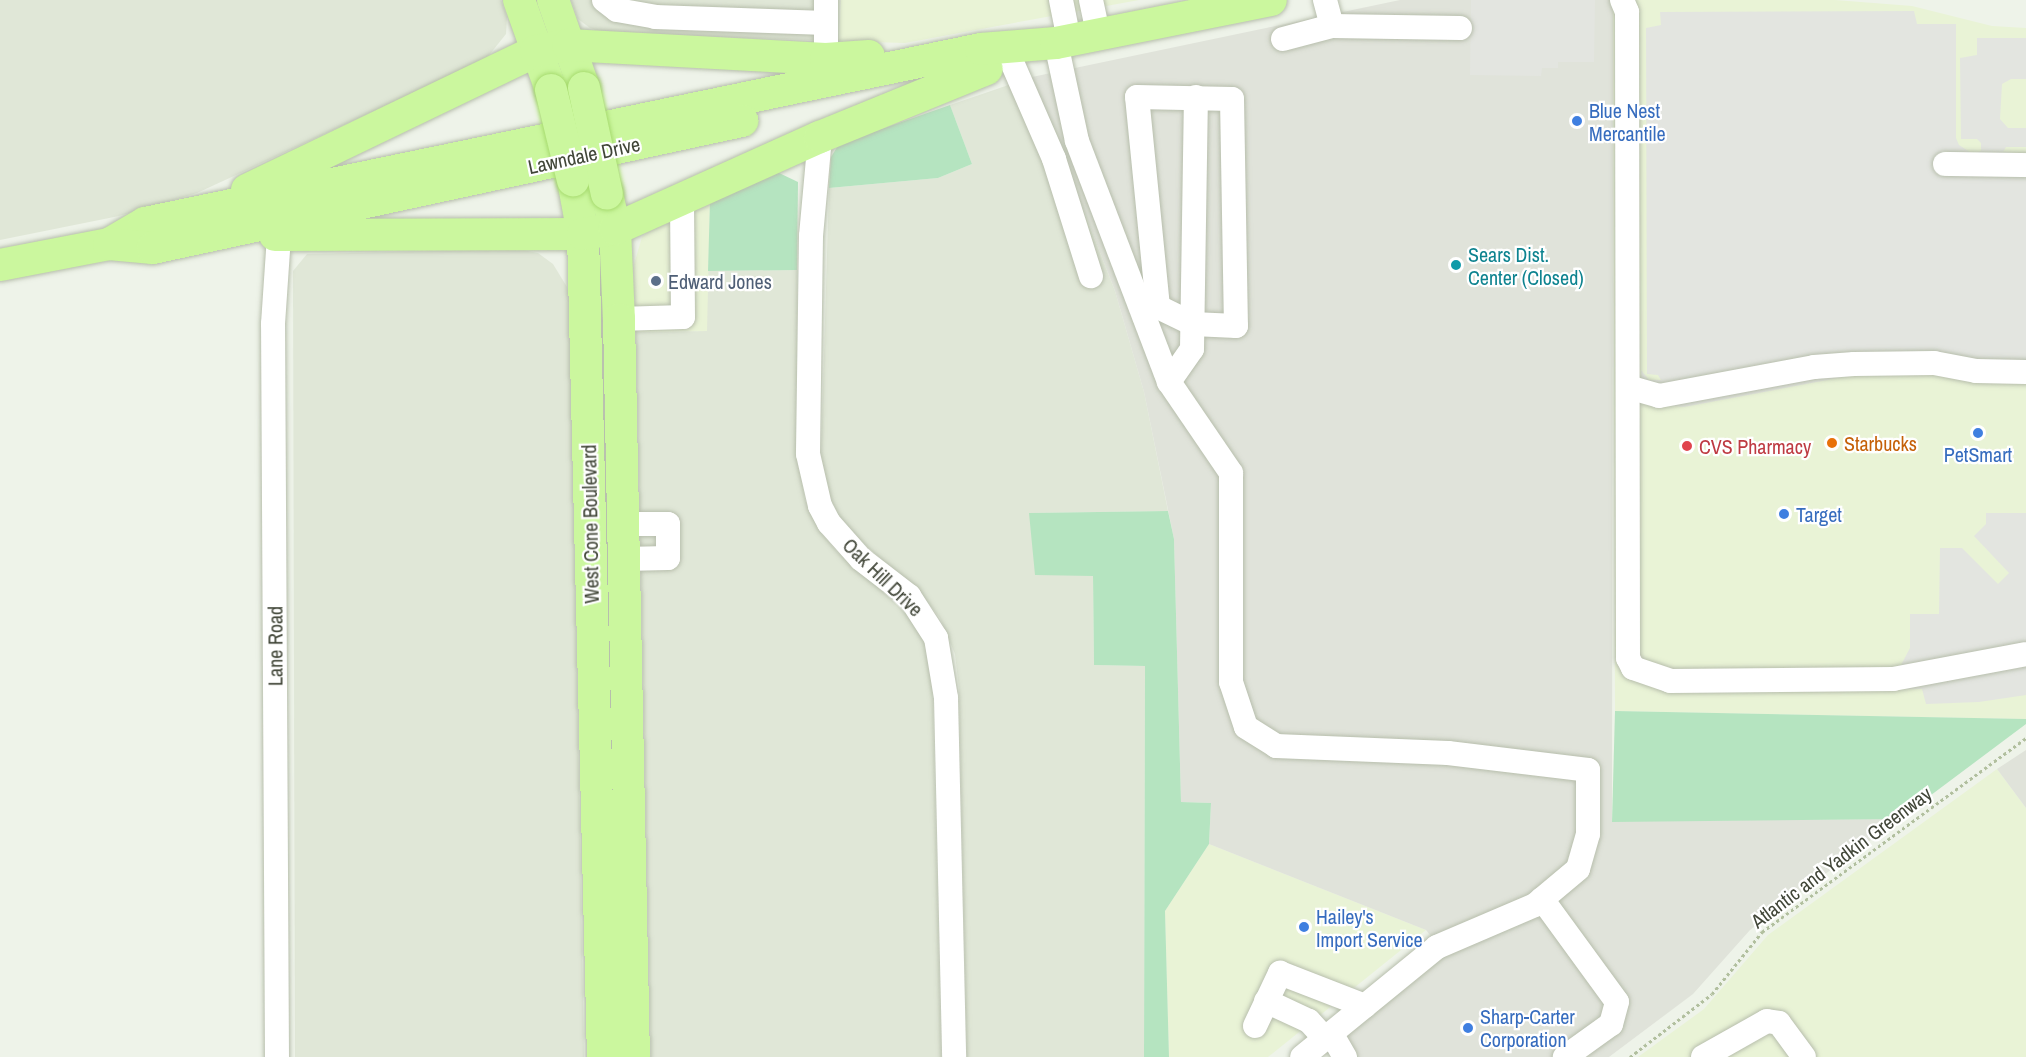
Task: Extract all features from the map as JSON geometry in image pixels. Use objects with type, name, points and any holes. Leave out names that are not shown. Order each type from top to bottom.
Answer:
[{"type":"main road","name":"West Cone Boulevard","points":[[519,0],[551,90],[573,180],[583,234],[603,1057]]},
{"type":"main road","name":"West Cone Boulevard","points":[[553,0],[584,88],[615,229],[619,320],[634,1057]]},
{"type":"main road","name":"Lawndale Drive","points":[[0,265],[109,244],[145,223],[209,223],[993,59],[1074,39],[1271,0]]},
{"type":"main road","points":[[209,223],[536,51],[568,45],[826,59],[993,59]]},
{"type":"main road","points":[[209,223],[279,235],[583,234],[615,229],[993,59]]},
{"type":"street","points":[[604,0],[617,10],[655,16],[826,12],[826,59]]},
{"type":"street","points":[[1061,0],[1074,39],[1077,141],[1169,382],[1232,472],[1232,682],[1246,728],[1276,746],[1448,753],[1588,770],[1588,834],[1578,869],[1542,899],[1437,947],[1302,1057]]},
{"type":"street","points":[[1074,39],[1091,0]]},
{"type":"street","points":[[1326,0],[1332,26]]},
{"type":"street","points":[[1628,4],[1628,658],[1633,668],[1670,681],[1893,679],[2026,654]]},
{"type":"street","points":[[1283,39],[1332,26],[1460,27]]},
{"type":"street","points":[[993,59],[1054,159],[1091,276]]},
{"type":"street","points":[[1137,97],[1232,99],[1236,326],[1193,324],[1158,307],[1137,97]]},
{"type":"street","points":[[1169,382],[1192,349],[1196,97]]},
{"type":"street","name":"Oak Hill Drive","points":[[820,137],[811,236],[808,454],[820,506],[830,523],[861,559],[909,596],[936,638],[946,698],[954,1057]]},
{"type":"street","points":[[1945,164],[2026,165]]},
{"type":"street","points":[[619,320],[682,317],[682,200]]},
{"type":"street","name":"Lane Road","points":[[277,1057],[273,324],[274,262],[279,235]]},
{"type":"street","points":[[1628,387],[1659,396],[1814,366],[1854,364],[1934,363],[1976,371],[2026,372]]},
{"type":"street","points":[[623,524],[668,524],[668,558],[624,559]]},
{"type":"street","points":[[1542,899],[1617,1002],[1611,1024],[1565,1057]]},
{"type":"street","points":[[1255,1026],[1280,973],[1365,1006]]},
{"type":"street","points":[[1266,1001],[1309,1021],[1328,1036],[1345,1057]]},
{"type":"street","points":[[1703,1057],[1767,1021],[1779,1023],[1804,1057]]},
{"type":"path","name":"Atlantic and Yadkin Greenway","points":[[1630,1057],[1712,994],[1762,932],[2026,738]]},
{"type":"shaded area","points":[[0,0],[501,0],[507,17],[506,34],[486,59],[197,193],[119,216],[0,240]]},
{"type":"shaded area","points":[[571,0],[841,0],[839,41],[606,33],[590,28],[578,19]]},
{"type":"shaded area","points":[[841,0],[1139,0],[905,43],[839,41]]},
{"type":"shaded area","points":[[1400,0],[1610,0],[1613,10],[1612,821],[1899,819],[1750,930],[1693,994],[1609,1057],[1354,1057],[1343,1038],[1442,950],[1426,930],[1209,844],[1211,803],[1181,802],[1174,539],[1144,392],[1115,291],[1032,77]]},
{"type":"shaded area","points":[[1471,0],[1595,0],[1594,62],[1558,62],[1558,68],[1542,68],[1541,76],[1470,75]]},
{"type":"shaded area","points":[[1610,0],[1835,0],[1912,6],[1992,26],[2026,28],[2026,719],[1615,711],[1613,10]]},
{"type":"shaded area","points":[[1914,11],[1917,24],[1956,24],[1956,138],[1959,145],[1973,154],[1981,151],[1981,143],[1977,139],[1961,139],[1960,58],[1977,55],[1977,38],[2026,38],[2026,79],[2011,79],[2002,84],[2000,119],[2008,128],[2026,128],[2026,147],[2006,147],[2003,152],[2026,154],[2026,382],[1946,373],[1859,374],[1684,407],[1641,402],[1641,370],[1649,380],[1661,380],[1658,375],[1647,374],[1646,28],[1661,25],[1660,12]]},
{"type":"shaded area","points":[[1032,77],[1115,291],[1144,392],[1168,511],[1030,513],[1093,576],[1094,665],[1145,666],[1144,1057],[967,1057],[959,689],[955,654],[940,618],[922,595],[844,526],[826,489],[821,457],[829,188],[938,178],[972,164],[950,105]]},
{"type":"shaded area","points":[[950,105],[972,164],[938,178],[829,188],[831,157],[839,144]]},
{"type":"shaded area","points":[[777,172],[798,182],[797,270],[708,271],[710,200]]},
{"type":"shaded area","points":[[710,200],[707,331],[636,332],[633,268],[642,237],[656,225]]},
{"type":"shaded area","points":[[517,249],[538,253],[553,264],[567,287],[570,302],[584,1057],[295,1057],[293,271],[307,254]]},
{"type":"shaded area","points":[[797,270],[798,460],[805,500],[822,534],[837,552],[908,614],[924,641],[932,670],[941,1057],[651,1057],[636,332],[706,331],[708,271]]},
{"type":"shaded area","points":[[1168,511],[1174,539],[1181,802],[1211,803],[1209,844],[1165,911],[1169,1057],[1144,1057],[1145,666],[1094,665],[1093,576],[1035,575],[1029,513]]},
{"type":"shaded area","points":[[1986,513],[2026,513],[2026,695],[1979,702],[1926,704],[1922,689],[1667,691],[1642,683],[1668,670],[1893,668],[1901,665],[1910,648],[1910,614],[1939,614],[1940,548],[1962,548],[1998,584],[2009,573],[1974,536],[1986,524]]},
{"type":"shaded area","points":[[1615,711],[2026,719],[2026,724],[1899,819],[1612,822]]},
{"type":"shaded area","points":[[2026,750],[2026,808],[1997,769]]},
{"type":"shaded area","points":[[1997,769],[2026,808],[2026,1057],[1638,1057],[1704,1009],[1768,935]]},
{"type":"shaded area","points":[[1209,844],[1426,930],[1268,1057],[1169,1057],[1165,911]]},
{"type":"place","name":"Blue Nest Mercantile","points":[[1577,121]]},
{"type":"place","name":"Sears Dist. Center (Closed)","points":[[1456,265]]},
{"type":"place","name":"Edward Jones","points":[[656,281]]},
{"type":"place","name":"PetSmart","points":[[1978,433]]},
{"type":"place","name":"Starbucks","points":[[1832,443]]},
{"type":"place","name":"CVS Pharmacy","points":[[1687,446]]},
{"type":"place","name":"Target","points":[[1784,514]]},
{"type":"place","name":"Hailey's Import Service","points":[[1304,927]]},
{"type":"place","name":"Sharp-Carter Corporation","points":[[1468,1028]]}]
